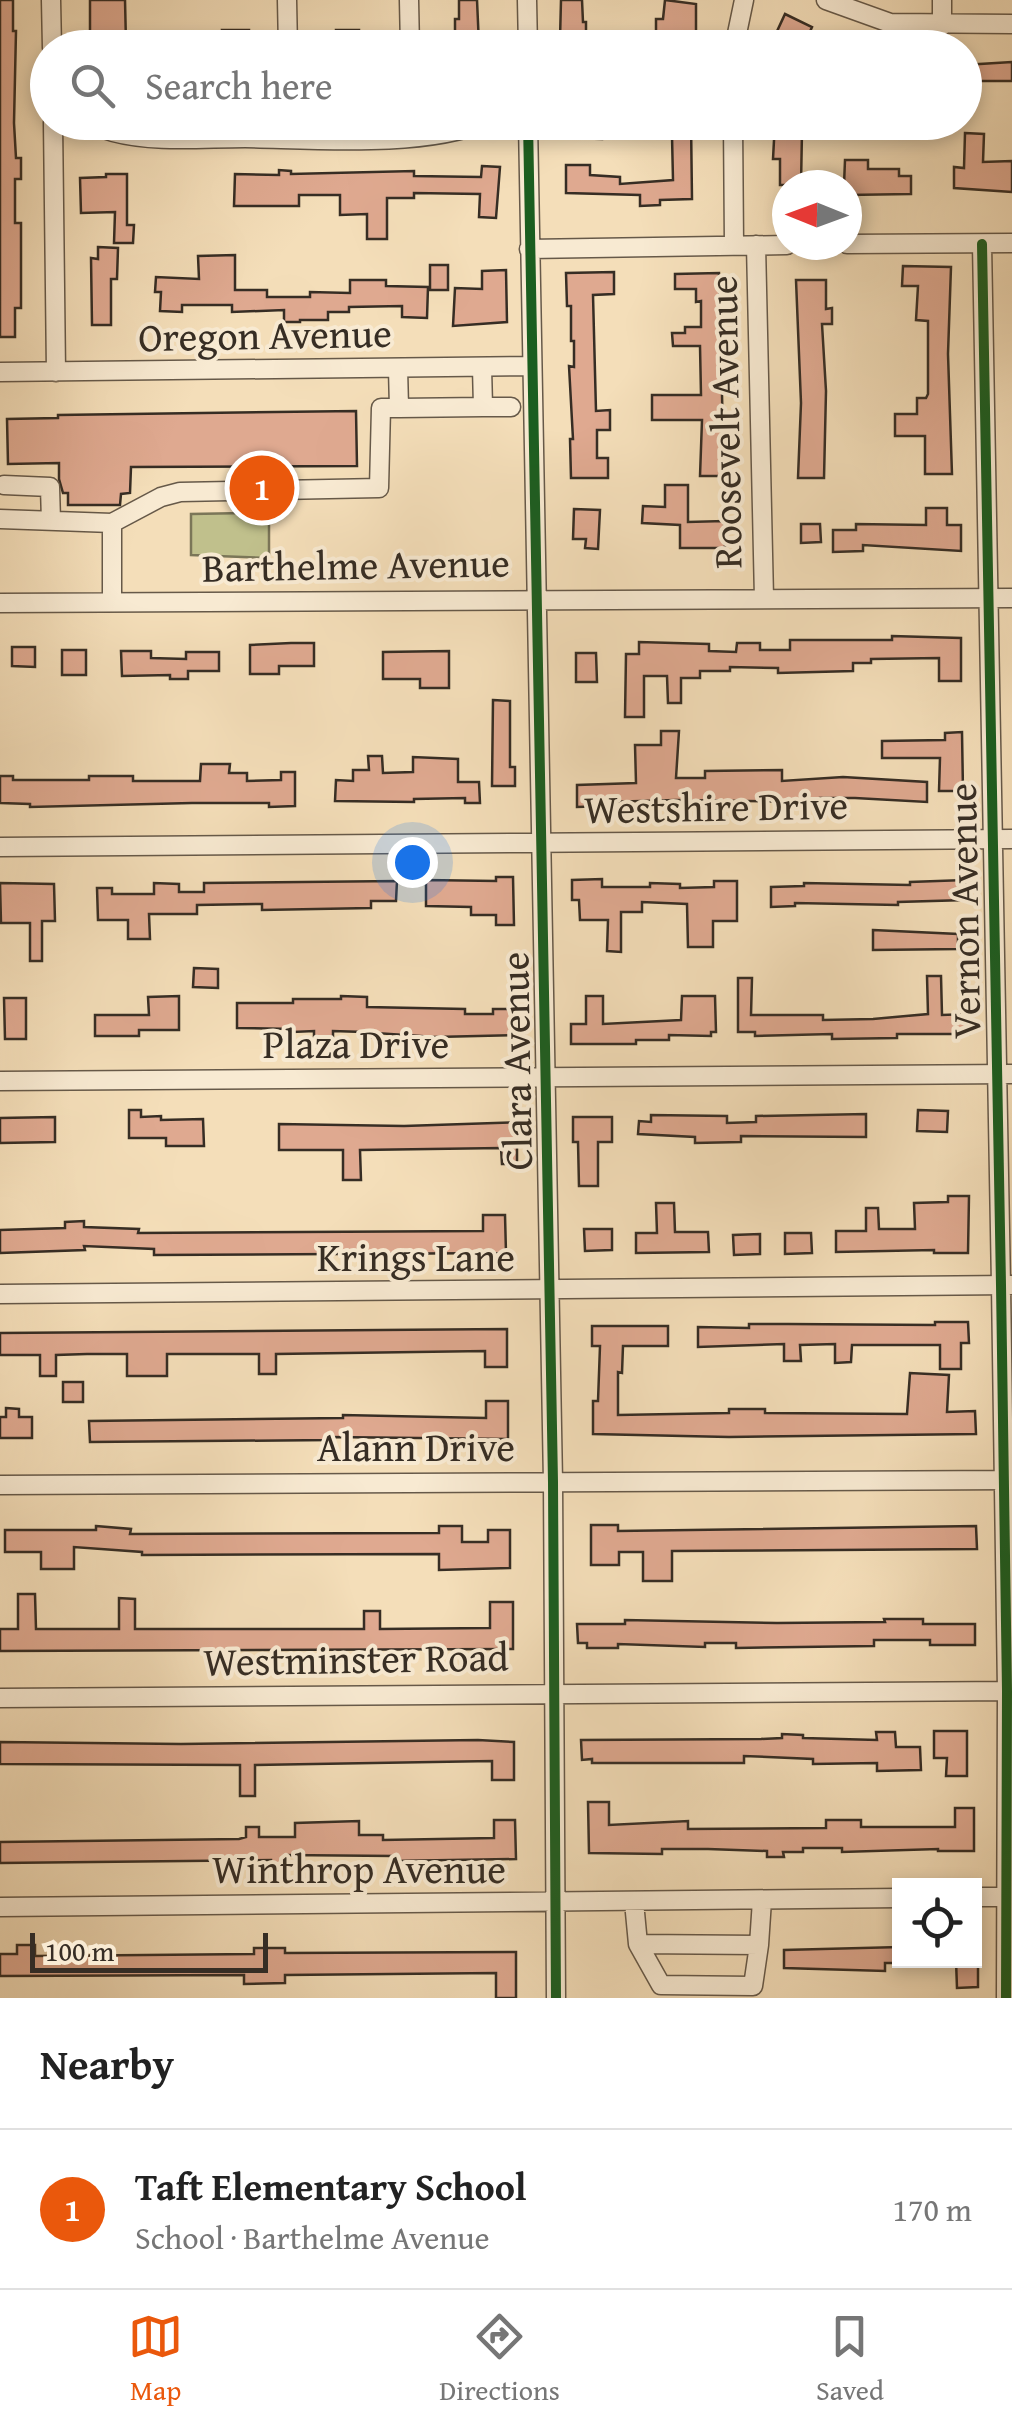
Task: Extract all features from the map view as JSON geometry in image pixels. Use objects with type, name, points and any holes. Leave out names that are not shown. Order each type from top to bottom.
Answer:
[{"type":"street","points":[[51,0],[52,30]]},
{"type":"street","points":[[287,0],[288,30]]},
{"type":"street","points":[[409,0],[410,30]]},
{"type":"street","points":[[527,0],[528,30]]},
{"type":"street","points":[[738,30],[744,0]]},
{"type":"street","points":[[826,0],[890,23],[1012,24]]},
{"type":"street","points":[[942,0],[942,26]]},
{"type":"street","points":[[53,140],[56,372]]},
{"type":"street","name":"Clara Avenue","points":[[528,140],[553,1482],[556,1998]]},
{"type":"street","name":"Roosevelt Avenue","points":[[733,140],[734,245]]},
{"type":"street","points":[[862,244],[1012,243]]},
{"type":"street","name":"Vernon Avenue","points":[[982,244],[989,598],[1002,839],[1009,1691],[1006,1998]]},
{"type":"street","name":"Roosevelt Avenue","points":[[756,245],[764,598]]},
{"type":"street","points":[[529,250],[772,245]]},
{"type":"street","name":"Oregon Avenue","points":[[0,372],[531,366]]},
{"type":"street","points":[[482,367],[482,407]]},
{"type":"street","points":[[0,519],[112,523],[161,497],[180,492],[379,488],[398,368]]},
{"type":"street","points":[[390,408],[511,407]]},
{"type":"street","points":[[4,485],[50,487],[50,521]]},
{"type":"street","points":[[112,523],[112,602]]},
{"type":"street","name":"Barthelme Avenue","points":[[0,603],[1012,598]]},
{"type":"street","name":"Westshire Drive","points":[[0,847],[1002,839]]},
{"type":"street","name":"Plaza Drive","points":[[0,1081],[1005,1074]]},
{"type":"street","name":"Krings Lane","points":[[0,1294],[1007,1285]]},
{"type":"street","name":"Alann Drive","points":[[0,1485],[1007,1480]]},
{"type":"street","name":"Westminster Road","points":[[0,1698],[1009,1691]]},
{"type":"street","points":[[982,1898],[1009,1897]]},
{"type":"street","name":"Winthrop Avenue","points":[[0,1907],[892,1898]]},
{"type":"street","points":[[634,1902],[638,1944],[660,1984],[706,1992],[753,1992],[762,1900]]},
{"type":"street","points":[[638,1944],[759,1945]]},
{"type":"green space","points":[[269,508],[269,558],[191,555],[191,514],[246,513],[247,509]]},
{"type":"building","points":[[0,0],[13,0],[16,31],[14,123],[21,179],[15,179],[15,223],[21,223],[21,308],[15,308],[15,337],[0,337]]},
{"type":"building","points":[[90,0],[125,0],[126,30],[90,30]]},
{"type":"building","points":[[459,0],[477,0],[478,30],[455,30],[455,19],[459,19]]},
{"type":"building","points":[[561,0],[582,0],[586,30],[560,30]]},
{"type":"building","points":[[665,0],[696,4],[696,30],[656,30],[656,19],[663,19]]},
{"type":"building","points":[[785,14],[812,27],[811,30],[778,30]]},
{"type":"building","points":[[1012,62],[1012,81],[982,81],[982,64]]},
{"type":"building","points":[[984,134],[983,162],[1012,161],[1012,192],[954,188],[954,167],[964,168],[965,140],[982,140]]},
{"type":"building","points":[[672,140],[691,140],[692,199],[660,200],[660,205],[640,206],[640,195],[566,193],[566,165],[590,165],[590,175],[620,177],[620,184],[673,180]]},
{"type":"building","points":[[774,140],[802,140],[801,170],[780,170],[780,159],[773,159]]},
{"type":"building","points":[[845,160],[868,160],[868,169],[899,169],[899,176],[911,176],[911,194],[862,195],[862,170],[845,170]]},
{"type":"building","points":[[482,166],[500,167],[496,218],[479,217],[480,194],[414,193],[414,198],[387,198],[387,239],[367,239],[367,214],[340,215],[340,195],[299,195],[299,206],[234,206],[235,174],[279,175],[279,170],[291,174],[414,171],[414,176],[481,177]]},
{"type":"building","points":[[127,174],[127,225],[134,225],[133,243],[114,243],[115,212],[81,213],[80,178]]},
{"type":"building","points":[[98,247],[118,248],[117,279],[111,279],[111,325],[92,325],[91,258],[98,259]]},
{"type":"building","points":[[235,255],[235,290],[267,290],[267,297],[310,297],[310,292],[350,293],[350,280],[386,280],[386,286],[428,287],[427,318],[402,317],[402,306],[349,307],[349,312],[328,312],[328,320],[300,322],[284,322],[284,310],[232,312],[232,305],[182,305],[182,312],[160,311],[161,292],[155,292],[156,277],[199,279],[198,256]]},
{"type":"building","points":[[430,265],[448,265],[448,290],[430,290]]},
{"type":"building","points":[[903,266],[951,267],[948,354],[952,474],[925,474],[925,436],[895,436],[895,414],[917,414],[917,398],[926,398],[928,394],[928,321],[916,320],[918,286],[902,286]]},
{"type":"building","points":[[506,270],[507,322],[453,326],[455,288],[482,289],[482,271]]},
{"type":"building","points":[[614,272],[614,294],[593,295],[596,411],[610,410],[610,430],[597,430],[597,458],[608,458],[608,478],[571,478],[569,366],[574,367],[574,341],[566,273]]},
{"type":"building","points":[[719,273],[724,476],[700,476],[702,420],[652,420],[652,395],[701,395],[700,346],[673,346],[672,333],[685,333],[685,327],[701,327],[701,301],[696,302],[696,289],[675,289],[675,274]]},
{"type":"building","points":[[796,280],[826,280],[826,309],[832,308],[832,324],[822,324],[826,391],[824,478],[798,478],[801,403]]},
{"type":"building","points":[[356,411],[357,466],[131,467],[130,493],[121,494],[120,505],[68,505],[68,493],[63,493],[59,479],[59,463],[8,464],[7,419]]},
{"type":"building","points":[[665,485],[688,485],[688,522],[724,521],[725,548],[680,548],[680,525],[642,523],[643,506],[665,507]]},
{"type":"building","points":[[926,508],[947,508],[947,525],[961,525],[961,551],[863,545],[863,551],[833,552],[833,530],[856,530],[856,524],[926,525]]},
{"type":"building","points":[[574,509],[600,510],[598,549],[585,548],[586,539],[573,539]]},
{"type":"building","points":[[801,524],[820,524],[821,542],[801,543]]},
{"type":"building","points":[[892,636],[961,638],[961,681],[939,681],[939,658],[871,659],[871,663],[853,663],[853,671],[778,673],[778,668],[730,667],[730,671],[700,671],[700,678],[681,678],[681,703],[668,703],[667,676],[644,676],[644,717],[625,717],[626,654],[639,654],[639,642],[709,644],[709,651],[736,652],[737,643],[760,643],[760,650],[790,650],[790,640],[892,640]]},
{"type":"building","points":[[314,643],[314,666],[279,666],[279,674],[250,674],[250,645]]},
{"type":"building","points":[[12,647],[35,647],[35,667],[12,666]]},
{"type":"building","points":[[62,650],[86,650],[86,675],[62,675]]},
{"type":"building","points":[[121,651],[151,651],[151,658],[186,659],[186,652],[219,652],[219,671],[188,671],[188,679],[170,679],[170,675],[122,676]]},
{"type":"building","points":[[449,651],[449,688],[420,688],[420,679],[383,679],[383,652]]},
{"type":"building","points":[[576,653],[596,653],[597,682],[576,682]]},
{"type":"building","points":[[493,700],[510,701],[510,767],[515,767],[515,786],[492,786]]},
{"type":"building","points":[[661,731],[679,731],[676,778],[705,778],[705,771],[782,770],[782,781],[843,777],[927,782],[927,802],[855,798],[820,798],[820,802],[676,800],[577,807],[577,785],[636,783],[635,745],[661,745]]},
{"type":"building","points":[[962,732],[963,791],[939,791],[940,758],[882,758],[882,741],[945,740],[945,733]]},
{"type":"building","points":[[368,756],[382,756],[383,773],[413,772],[413,757],[458,759],[458,782],[479,782],[480,803],[465,803],[465,798],[335,801],[336,780],[353,781],[353,770],[369,770]]},
{"type":"building","points":[[201,764],[230,764],[229,773],[247,773],[247,781],[281,780],[281,772],[295,772],[295,806],[192,803],[30,807],[0,803],[0,776],[13,776],[13,780],[133,776],[133,781],[200,781]]},
{"type":"building","points":[[496,877],[513,877],[514,925],[496,925],[496,915],[471,915],[471,907],[426,906],[426,880],[496,881]]},
{"type":"building","points":[[602,879],[602,887],[650,887],[650,883],[680,884],[680,888],[714,887],[714,881],[737,881],[737,921],[713,921],[713,947],[688,947],[687,904],[642,902],[642,912],[621,912],[621,952],[607,951],[608,920],[580,920],[579,900],[572,900],[572,880]]},
{"type":"building","points":[[965,880],[966,900],[898,905],[795,903],[771,907],[771,887],[804,883],[910,885]]},
{"type":"building","points":[[397,881],[396,901],[371,901],[371,908],[262,910],[262,904],[197,905],[197,914],[149,914],[150,939],[128,939],[128,920],[98,920],[97,888],[112,888],[112,894],[154,894],[154,883],[179,884],[179,892],[204,892],[204,883]]},
{"type":"building","points":[[0,883],[54,884],[55,921],[42,921],[42,961],[30,961],[30,923],[1,923]]},
{"type":"building","points":[[873,930],[958,934],[958,949],[873,950]]},
{"type":"building","points":[[194,968],[218,969],[218,988],[193,987]]},
{"type":"building","points":[[927,976],[941,976],[942,1015],[969,1014],[969,1034],[832,1039],[832,1034],[755,1036],[755,1032],[738,1032],[738,978],[752,978],[751,1015],[823,1015],[823,1020],[928,1014]]},
{"type":"building","points":[[179,996],[179,1030],[139,1030],[139,1036],[95,1036],[95,1015],[149,1015],[148,997]]},
{"type":"building","points":[[586,996],[603,996],[603,1024],[681,1020],[682,996],[715,996],[716,1032],[711,1032],[711,1036],[669,1035],[669,1040],[636,1040],[636,1044],[571,1044],[571,1024],[586,1024]]},
{"type":"building","points":[[367,997],[367,1007],[465,1009],[465,1014],[524,1009],[524,1035],[435,1037],[376,1033],[375,1038],[363,1037],[364,1032],[333,1031],[333,1039],[314,1039],[314,1031],[237,1028],[237,1003],[293,1003],[293,999]]},
{"type":"building","points":[[4,998],[26,998],[26,1039],[5,1039]]},
{"type":"building","points":[[129,1110],[141,1110],[141,1117],[161,1116],[161,1120],[203,1119],[204,1146],[166,1146],[166,1138],[129,1138]]},
{"type":"building","points":[[918,1110],[948,1111],[947,1132],[917,1131]]},
{"type":"building","points":[[866,1114],[866,1137],[741,1136],[741,1142],[695,1143],[695,1137],[638,1134],[639,1121],[651,1122],[651,1115],[727,1116],[727,1123],[756,1122],[756,1116]]},
{"type":"building","points":[[55,1117],[55,1142],[0,1143],[0,1118]]},
{"type":"building","points":[[573,1117],[612,1117],[612,1142],[598,1142],[598,1186],[579,1186]]},
{"type":"building","points":[[522,1122],[522,1137],[517,1137],[517,1164],[502,1164],[501,1148],[360,1150],[361,1180],[343,1180],[343,1150],[279,1150],[279,1124],[404,1126]]},
{"type":"building","points":[[948,1196],[969,1196],[968,1253],[836,1252],[836,1231],[866,1231],[866,1208],[878,1208],[879,1229],[915,1229],[914,1203],[948,1202]]},
{"type":"building","points":[[656,1203],[674,1203],[675,1232],[708,1232],[709,1252],[636,1253],[636,1233],[657,1233]]},
{"type":"building","points":[[483,1215],[505,1215],[506,1253],[154,1255],[154,1249],[84,1246],[85,1250],[0,1253],[0,1230],[65,1228],[65,1222],[84,1221],[84,1227],[139,1229],[138,1233],[483,1231]]},
{"type":"building","points":[[584,1229],[612,1229],[612,1250],[585,1251]]},
{"type":"building","points":[[785,1233],[811,1233],[812,1253],[785,1254]]},
{"type":"building","points":[[760,1234],[760,1254],[734,1255],[733,1235]]},
{"type":"building","points":[[968,1322],[969,1343],[961,1343],[961,1369],[940,1369],[940,1345],[852,1345],[851,1362],[835,1363],[835,1344],[800,1345],[801,1361],[784,1361],[784,1344],[698,1347],[698,1327]]},
{"type":"building","points":[[592,1326],[668,1326],[668,1346],[623,1346],[622,1373],[618,1372],[618,1415],[729,1413],[729,1409],[907,1414],[910,1373],[949,1375],[947,1412],[975,1411],[976,1434],[593,1434],[600,1346],[592,1346]]},
{"type":"building","points":[[507,1329],[507,1367],[485,1367],[485,1351],[276,1354],[276,1374],[259,1374],[259,1354],[167,1354],[167,1376],[127,1376],[127,1354],[87,1354],[56,1355],[56,1376],[40,1376],[40,1355],[0,1355],[0,1333]]},
{"type":"building","points":[[63,1382],[83,1382],[83,1402],[63,1402]]},
{"type":"building","points":[[486,1401],[508,1401],[508,1439],[331,1437],[90,1442],[89,1421],[343,1415],[486,1418]]},
{"type":"building","points":[[6,1408],[19,1409],[19,1417],[32,1417],[32,1438],[0,1438],[0,1417],[6,1417]]},
{"type":"building","points":[[591,1525],[618,1525],[618,1531],[976,1526],[977,1549],[672,1551],[672,1581],[643,1581],[643,1552],[619,1552],[619,1565],[591,1565]]},
{"type":"building","points":[[96,1526],[131,1529],[130,1534],[439,1533],[439,1526],[462,1526],[462,1542],[488,1542],[488,1530],[510,1530],[510,1568],[439,1570],[439,1554],[142,1555],[74,1547],[74,1569],[41,1569],[41,1552],[5,1552],[5,1530],[96,1530]]},
{"type":"building","points":[[18,1594],[35,1594],[36,1629],[119,1629],[119,1598],[135,1599],[135,1629],[364,1629],[364,1611],[380,1611],[380,1629],[490,1628],[490,1602],[513,1602],[513,1649],[0,1651],[0,1629],[18,1629]]},
{"type":"building","points":[[884,1619],[975,1624],[975,1645],[874,1640],[874,1646],[736,1648],[736,1643],[705,1643],[705,1647],[618,1644],[618,1648],[587,1648],[587,1643],[578,1643],[577,1624],[625,1624],[625,1620],[777,1623],[885,1622]]},
{"type":"building","points":[[934,1731],[967,1731],[967,1776],[946,1776],[947,1758],[934,1758]]},
{"type":"building","points":[[876,1732],[895,1732],[896,1747],[920,1747],[921,1770],[877,1771],[877,1763],[813,1764],[813,1759],[744,1756],[744,1763],[582,1760],[581,1740],[761,1739],[782,1738],[782,1734],[877,1740]]},
{"type":"building","points":[[0,1742],[514,1742],[514,1780],[492,1780],[492,1761],[255,1765],[255,1796],[240,1796],[240,1765],[0,1764]]},
{"type":"building","points":[[588,1802],[609,1802],[609,1825],[688,1821],[688,1829],[826,1828],[826,1820],[861,1820],[861,1827],[955,1827],[955,1808],[974,1808],[974,1851],[842,1852],[842,1848],[803,1848],[803,1852],[783,1852],[784,1857],[767,1857],[767,1851],[708,1849],[662,1849],[662,1854],[589,1853]]},
{"type":"building","points":[[494,1820],[515,1820],[516,1859],[393,1861],[393,1856],[285,1855],[285,1864],[271,1864],[271,1860],[0,1863],[0,1842],[239,1839],[246,1837],[246,1827],[259,1827],[259,1837],[295,1837],[295,1823],[359,1821],[359,1835],[383,1835],[383,1840],[494,1838]]},
{"type":"building","points":[[17,1945],[35,1945],[35,1956],[254,1954],[254,1948],[285,1948],[285,1953],[516,1952],[516,1998],[496,1998],[496,1973],[285,1975],[285,1983],[244,1984],[244,1975],[0,1976],[0,1954],[17,1954]]},
{"type":"building","points":[[892,1947],[892,1963],[885,1963],[885,1971],[784,1968],[784,1950]]},
{"type":"building","points":[[956,1968],[978,1968],[978,1987],[957,1988]]},
{"type":"cycle path","points":[[528,140],[553,1482],[556,1998]]},
{"type":"cycle path","points":[[982,244],[1007,1691],[1006,1998]]},
{"type":"place","name":"Taft Elementary School","points":[[262,488]]}]
